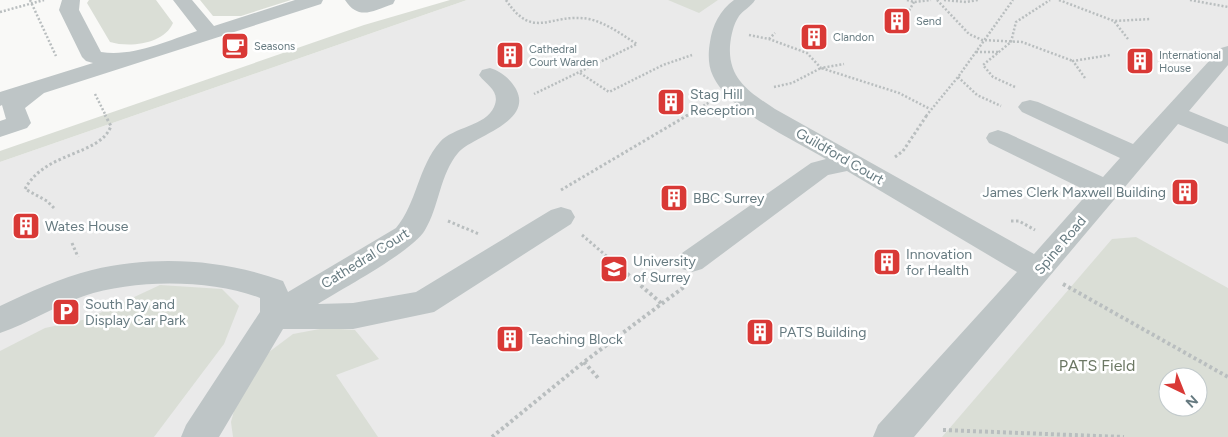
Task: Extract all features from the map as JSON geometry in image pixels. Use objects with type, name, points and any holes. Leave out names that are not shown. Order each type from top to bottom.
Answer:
[{"type":"lane","points":[[71,0],[69,10],[93,56],[113,60],[140,56]]},
{"type":"lane","points":[[182,0],[210,34]]},
{"type":"lane","points":[[0,99],[314,0]]},
{"type":"lane","points":[[354,0],[362,8],[386,0]]},
{"type":"lane","name":"Guildford Court","points":[[746,0],[729,15],[723,30],[720,53],[727,82],[767,114],[1050,277]]},
{"type":"lane","name":"Spine Road","points":[[891,437],[1050,277],[1107,190],[1228,52]]},
{"type":"lane","points":[[490,76],[505,88],[507,94],[505,108]]},
{"type":"lane","points":[[0,129],[18,123],[13,106],[38,87]]},
{"type":"lane","name":"Cathedral Court","points":[[275,315],[406,236],[413,228],[424,207],[432,181],[450,146],[493,122],[501,116],[505,108]]},
{"type":"lane","points":[[1030,108],[1137,156]]},
{"type":"lane","points":[[1173,113],[1228,136]]},
{"type":"lane","points":[[998,138],[1107,190]]},
{"type":"lane","points":[[689,273],[820,169],[853,164]]},
{"type":"lane","points":[[275,315],[297,317],[353,316],[424,303],[560,204]]},
{"type":"lane","points":[[0,320],[90,283],[119,276],[163,274],[232,276],[272,290],[277,301],[275,315],[199,437]]},
{"type":"path","points":[[30,0],[66,78]]},
{"type":"path","points":[[0,12],[44,0]]},
{"type":"path","points":[[505,108],[637,44],[598,22],[587,19],[574,18],[529,24],[514,16],[506,0]]},
{"type":"path","points":[[907,0],[914,2],[931,0]]},
{"type":"path","points":[[937,0],[969,34],[982,40],[1022,42],[1073,61],[1110,56]]},
{"type":"path","points":[[944,0],[966,2],[978,0]]},
{"type":"path","points":[[853,164],[894,159],[903,151],[930,109],[976,52],[982,40],[1013,0]]},
{"type":"path","points":[[1030,108],[1016,87],[993,77],[983,65],[1011,42],[1016,22],[1050,0]]},
{"type":"path","points":[[1059,0],[1114,21],[1151,19]]},
{"type":"path","points":[[1190,0],[1228,7]]},
{"type":"path","points":[[907,14],[914,2]]},
{"type":"path","points":[[1114,21],[1128,39]]},
{"type":"path","points":[[723,30],[769,39],[808,53],[821,68],[869,85],[899,92],[930,109]]},
{"type":"path","points":[[769,39],[775,33]]},
{"type":"path","points":[[976,52],[1000,52]]},
{"type":"path","points":[[579,72],[609,92],[663,65],[695,54],[720,53]]},
{"type":"path","points":[[1073,61],[1076,68],[1085,78]]},
{"type":"path","points":[[661,303],[560,204],[720,96],[741,94],[792,83],[821,68],[844,64]]},
{"type":"path","points":[[54,208],[47,198],[32,195],[25,189],[28,179],[41,168],[104,137],[111,126],[101,106]]},
{"type":"path","points":[[424,207],[457,226],[483,235]]},
{"type":"path","points":[[492,437],[584,362],[661,303],[689,273]]},
{"type":"path","points":[[1050,277],[1228,377]]},
{"type":"path","points":[[584,362],[599,379]]},
{"type":"path","points":[[939,430],[1124,437]]},
{"type":"shaded area","name":"University of Surrey","points":[[467,0],[1228,0],[1228,437],[0,437],[0,162]]},
{"type":"green space","points":[[89,0],[156,0],[173,23],[162,36],[146,43],[127,45],[110,42],[87,3]]},
{"type":"green space","points":[[200,0],[291,0],[241,16],[213,16]]},
{"type":"green space","points":[[450,0],[467,0],[0,162],[0,151],[364,25]]},
{"type":"green space","points":[[668,0],[718,0],[699,13]]},
{"type":"green space","name":"PATS Field","points":[[1136,237],[1228,288],[1228,437],[942,437],[1112,239]]},
{"type":"green space","points":[[160,285],[222,289],[239,306],[224,344],[154,437],[0,437],[0,351],[45,328],[87,319]]},
{"type":"green space","points":[[325,328],[355,330],[379,359],[336,375],[378,437],[233,437],[231,422],[240,389],[265,355],[293,334]]},
{"type":"place","name":"Send","points":[[897,21]]},
{"type":"place","name":"Clandon","points":[[814,37]]},
{"type":"place","name":"Seasons","points":[[235,46]]},
{"type":"place","name":"Cathedral Court Warden","points":[[510,55]]},
{"type":"place","name":"International House","points":[[1140,61]]},
{"type":"place","name":"Stag Hill Reception","points":[[671,102]]},
{"type":"place","name":"James Clerk Maxwell Building","points":[[1185,192]]},
{"type":"place","name":"BBC Surrey","points":[[674,198]]},
{"type":"place","name":"Wates House","points":[[26,226]]},
{"type":"place","name":"Innovation for Health","points":[[887,262]]},
{"type":"place","name":"University of Surrey","points":[[614,269]]},
{"type":"place","name":"South Pay and Display Car Park","points":[[66,312]]},
{"type":"place","name":"PATS Building","points":[[760,332]]},
{"type":"place","name":"Teaching Block","points":[[510,339]]}]
